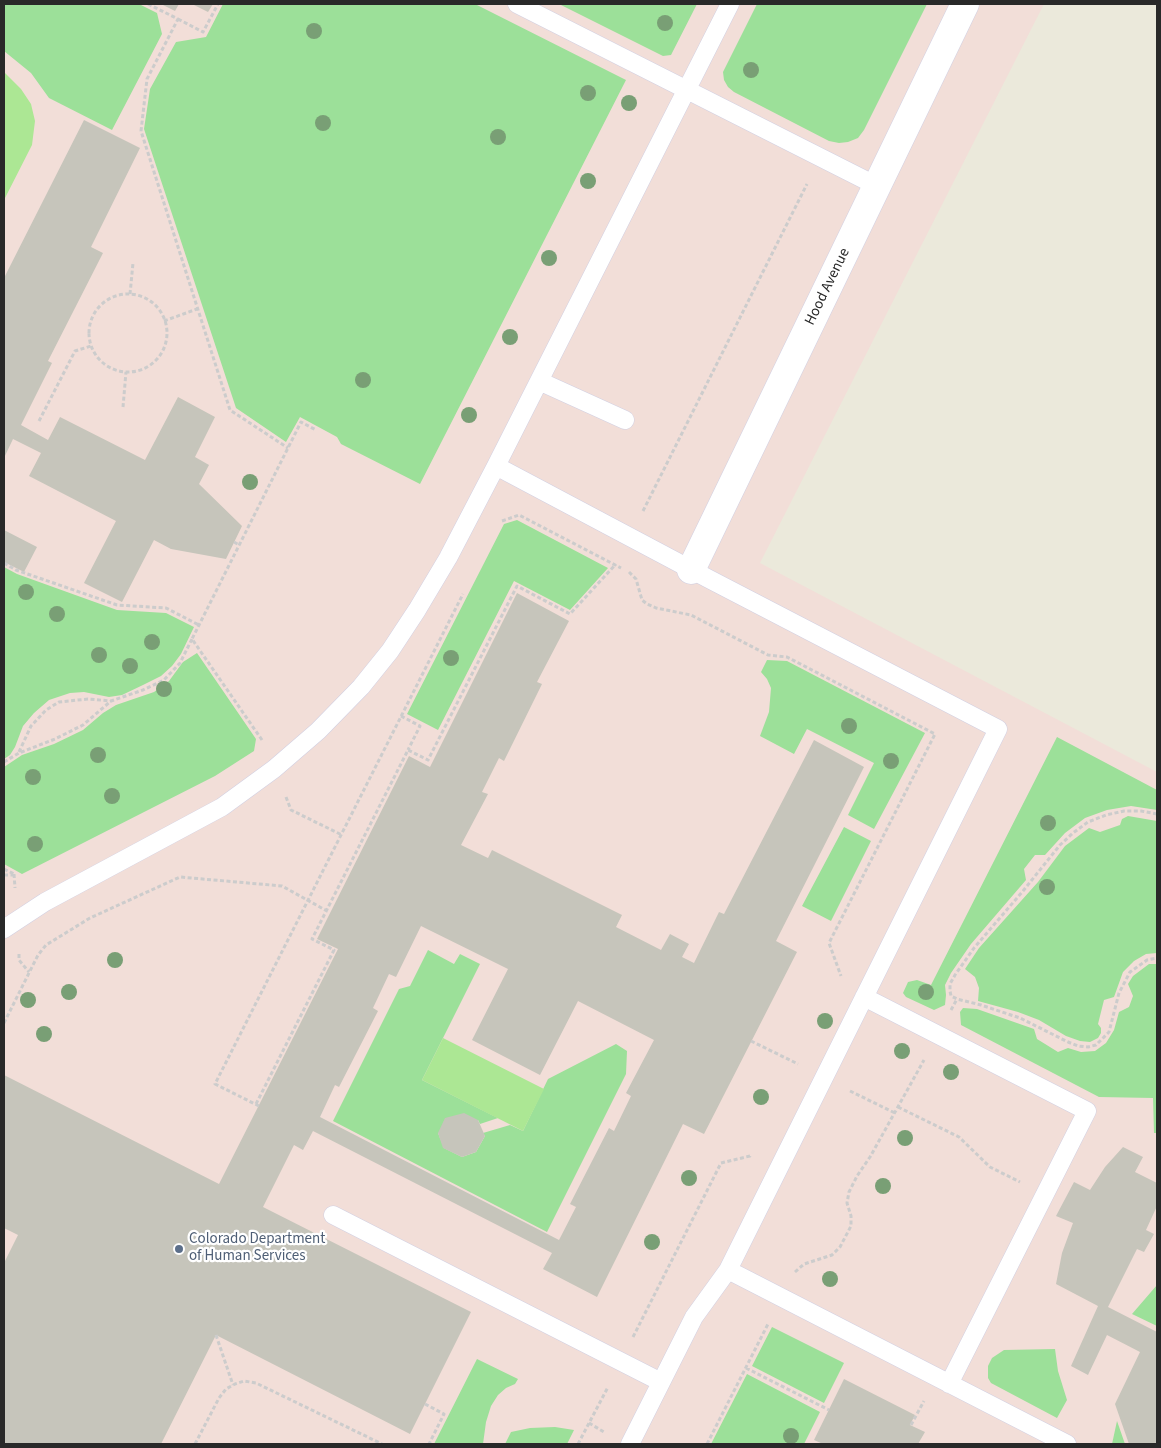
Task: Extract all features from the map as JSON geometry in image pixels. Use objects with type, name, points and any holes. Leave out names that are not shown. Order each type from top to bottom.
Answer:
[{"type":"street","name":"Hood Avenue","points":[[691,570],[965,4]]},
{"type":"lane","points":[[517,4],[877,186]]},
{"type":"lane","points":[[4,929],[45,902],[222,807],[274,769],[318,730],[361,687],[407,626],[448,558],[540,381],[730,4]]},
{"type":"lane","points":[[540,381],[625,420]]},
{"type":"lane","points":[[496,466],[691,570],[998,729],[728,1270],[694,1318],[630,1444]]},
{"type":"lane","points":[[864,997],[1087,1111],[950,1384]]},
{"type":"lane","points":[[333,1215],[661,1382]]},
{"type":"lane","points":[[728,1270],[1067,1444]]},
{"type":"path","points":[[148,4],[203,32],[218,4]]},
{"type":"path","points":[[178,19],[147,79],[141,131],[230,410],[288,448]]},
{"type":"path","points":[[408,750],[428,760],[516,586],[570,614],[615,565],[821,157]]},
{"type":"path","points":[[130,294],[133,263]]},
{"type":"path","points":[[119,294],[130,294],[145,298],[156,305],[164,320],[167,329],[166,342],[161,354],[153,364],[141,371],[115,371],[103,364],[95,355],[91,346],[88,331],[91,318],[98,307],[119,294]]},
{"type":"path","points":[[164,320],[197,309]]},
{"type":"path","points":[[39,421],[75,351],[91,346]]},
{"type":"path","points":[[123,406],[126,372]]},
{"type":"path","points":[[4,762],[19,753],[55,739],[83,724],[111,701],[144,690],[164,680],[180,663],[301,422],[316,430]]},
{"type":"path","points":[[500,521],[519,515],[631,573],[636,579],[642,600],[647,604],[656,608],[691,615],[768,655],[787,656],[935,734],[829,943],[841,976],[837,984]]},
{"type":"path","points":[[234,542],[239,545]]},
{"type":"path","points":[[4,563],[16,570],[117,605],[166,608],[199,624]]},
{"type":"path","points":[[401,716],[420,726],[312,940],[334,950],[258,1105],[216,1084],[401,716],[464,592]]},
{"type":"path","points":[[192,639],[262,740]]},
{"type":"path","points":[[19,753],[31,726],[46,710],[59,702],[88,698],[111,701]]},
{"type":"path","points":[[1157,814],[1141,811],[1124,811],[1106,815],[1088,822],[1066,839],[992,925],[955,974],[950,984],[950,991],[951,996],[957,1000],[1012,1015],[1035,1024],[1068,1042],[1088,1047],[1096,1045],[1109,1032],[1119,994],[1130,972],[1147,960],[1157,958]]},
{"type":"path","points":[[4,869],[14,874],[4,876]]},
{"type":"path","points":[[4,1023],[38,955],[46,944],[90,918],[180,877],[282,886],[327,910]]},
{"type":"path","points":[[707,1444],[797,1270],[804,1264],[832,1255],[840,1247],[851,1226],[851,1216],[847,1203],[849,1192],[857,1176],[870,1158],[957,1000]]},
{"type":"path","points":[[792,1072],[801,1054]]},
{"type":"path","points":[[898,1107],[958,1137],[990,1167],[1044,1196]]},
{"type":"path","points":[[578,1444],[721,1164],[750,1156],[754,1147]]},
{"type":"path","points":[[216,1335],[233,1385]]},
{"type":"path","points":[[746,1368],[829,1410]]},
{"type":"path","points":[[195,1444],[219,1398],[226,1389],[244,1381],[256,1383],[382,1444]]},
{"type":"path","points":[[911,1425],[926,1398]]},
{"type":"path","points":[[425,1404],[444,1414],[429,1444]]},
{"type":"shaded area","points":[[4,4],[1044,4],[760,563],[1157,772],[1157,1444],[4,1444]]},
{"type":"green space","points":[[4,4],[139,4],[157,13],[162,34],[112,130],[49,98],[31,73],[4,51]]},
{"type":"green space","points":[[223,4],[475,4],[626,80],[420,484],[341,444],[337,437],[300,417],[286,442],[236,408],[144,129],[150,89],[176,42],[206,37]]},
{"type":"green space","points":[[559,4],[697,4],[671,55],[663,56]]},
{"type":"green space","points":[[757,4],[927,4],[864,130],[858,138],[839,143],[829,141],[734,92],[728,87],[724,80],[723,72]]},
{"type":"green space","points":[[4,72],[21,89],[31,104],[35,121],[32,145],[4,200]]},
{"type":"green space","points":[[517,520],[608,568],[570,610],[514,581],[438,730],[407,714],[504,524]]},
{"type":"green space","points":[[4,567],[17,574],[117,610],[166,613],[194,627],[181,654],[161,676],[122,695],[109,697],[84,692],[70,693],[49,700],[23,726],[15,747],[10,755],[4,759]]},
{"type":"green space","points":[[197,653],[256,739],[254,751],[215,776],[22,874],[4,864],[4,767],[22,755],[54,744],[83,730],[116,705],[154,692],[169,681],[183,662]]},
{"type":"green space","points":[[767,660],[787,661],[925,733],[874,829],[848,815],[874,763],[807,729],[794,754],[760,736],[769,712],[771,688],[761,672]]},
{"type":"green space","points":[[1057,737],[1157,790],[1157,810],[1131,806],[1107,810],[1085,818],[1065,833],[1045,855],[1035,855],[1024,869],[1026,880],[971,944],[951,973],[945,985],[945,1005],[934,1010],[906,997],[903,993],[908,982],[917,980],[931,985]]},
{"type":"green space","points":[[1128,816],[1157,821],[1157,953],[1146,954],[1134,961],[1123,972],[1114,997],[1104,1000],[1098,1024],[1101,1028],[1101,1033],[1098,1038],[1090,1042],[1080,1041],[1066,1036],[1039,1020],[978,1001],[979,988],[975,977],[965,969],[979,948],[1038,882],[1065,846],[1089,828],[1100,832],[1120,825],[1122,819]]},
{"type":"green space","points":[[844,827],[871,841],[831,921],[802,906]]},
{"type":"green space","points":[[428,950],[454,964],[460,954],[480,964],[422,1080],[498,1118],[480,1124],[478,1120],[438,1133],[444,1148],[462,1157],[476,1152],[485,1136],[483,1133],[510,1125],[523,1131],[548,1079],[616,1044],[627,1051],[626,1074],[547,1232],[333,1121],[399,989],[410,986]]},
{"type":"green space","points":[[1149,964],[1157,964],[1157,1133],[1154,1133],[1153,1098],[1099,1097],[961,1025],[960,1012],[963,1008],[977,1009],[1034,1029],[1037,1039],[1058,1052],[1068,1048],[1081,1052],[1095,1051],[1106,1043],[1114,1030],[1119,1012],[1129,1007],[1133,996],[1128,984],[1133,976]]},
{"type":"green space","points":[[443,1038],[544,1089],[523,1131],[422,1080]]},
{"type":"green space","points":[[1157,1285],[1157,1326],[1132,1314]]},
{"type":"green space","points":[[772,1327],[844,1363],[824,1403],[752,1366]]},
{"type":"green space","points":[[1055,1349],[1058,1371],[1067,1400],[1057,1418],[991,1383],[988,1378],[988,1366],[992,1358],[1004,1350]]},
{"type":"green space","points":[[477,1359],[518,1379],[515,1384],[506,1388],[498,1395],[491,1406],[486,1422],[483,1444],[434,1444]]},
{"type":"green space","points":[[747,1374],[820,1412],[804,1444],[711,1444]]},
{"type":"green space","points":[[1117,1421],[1125,1444],[1112,1444]]},
{"type":"green space","points":[[555,1427],[574,1430],[567,1444],[505,1444],[511,1432],[530,1428]]},
{"type":"building","points":[[161,4],[179,4],[175,11]]},
{"type":"building","points":[[192,4],[213,4],[208,12]]},
{"type":"building","points":[[84,120],[140,148],[91,247],[103,253],[48,361],[52,363],[21,425],[48,440],[60,417],[145,460],[178,397],[215,417],[195,457],[209,465],[199,484],[242,526],[226,559],[171,549],[154,540],[122,602],[84,583],[116,521],[29,476],[41,453],[13,439],[4,458],[4,278]]},
{"type":"building","points":[[4,530],[37,547],[24,572],[4,562]]},
{"type":"building","points":[[517,593],[569,621],[537,682],[542,684],[504,761],[499,758],[482,792],[488,794],[461,845],[488,858],[492,850],[622,915],[616,927],[661,950],[670,934],[689,944],[682,957],[694,963],[719,912],[724,914],[814,740],[864,767],[776,941],[797,952],[704,1134],[683,1124],[597,1297],[543,1269],[552,1253],[313,1131],[303,1150],[294,1145],[263,1207],[471,1312],[410,1434],[216,1335],[161,1444],[4,1444],[4,1263],[18,1235],[4,1228],[4,1075],[219,1184],[338,949],[317,939],[409,756],[430,767]],"holes":[[[421,926],[508,969],[472,1040],[540,1075],[578,1001],[654,1040],[626,1093],[631,1096],[614,1131],[609,1128],[570,1204],[576,1207],[559,1240],[320,1117],[335,1085],[339,1087],[378,1011],[373,1008],[389,974],[396,977]]]},
{"type":"building","points":[[464,1113],[478,1120],[485,1136],[476,1152],[462,1157],[443,1148],[438,1133],[445,1118]]},
{"type":"building","points":[[1123,1147],[1143,1157],[1135,1172],[1157,1183],[1157,1206],[1146,1230],[1154,1234],[1144,1252],[1137,1249],[1108,1307],[1157,1332],[1157,1444],[1129,1444],[1115,1404],[1140,1352],[1107,1335],[1088,1375],[1071,1366],[1098,1306],[1056,1284],[1062,1253],[1073,1223],[1056,1216],[1074,1182],[1090,1190],[1105,1167]]},
{"type":"building","points":[[844,1379],[915,1415],[910,1425],[925,1432],[918,1444],[823,1444],[814,1440]]},
{"type":"place","name":"Colorado Department of Human Services","points":[[179,1249]]}]
